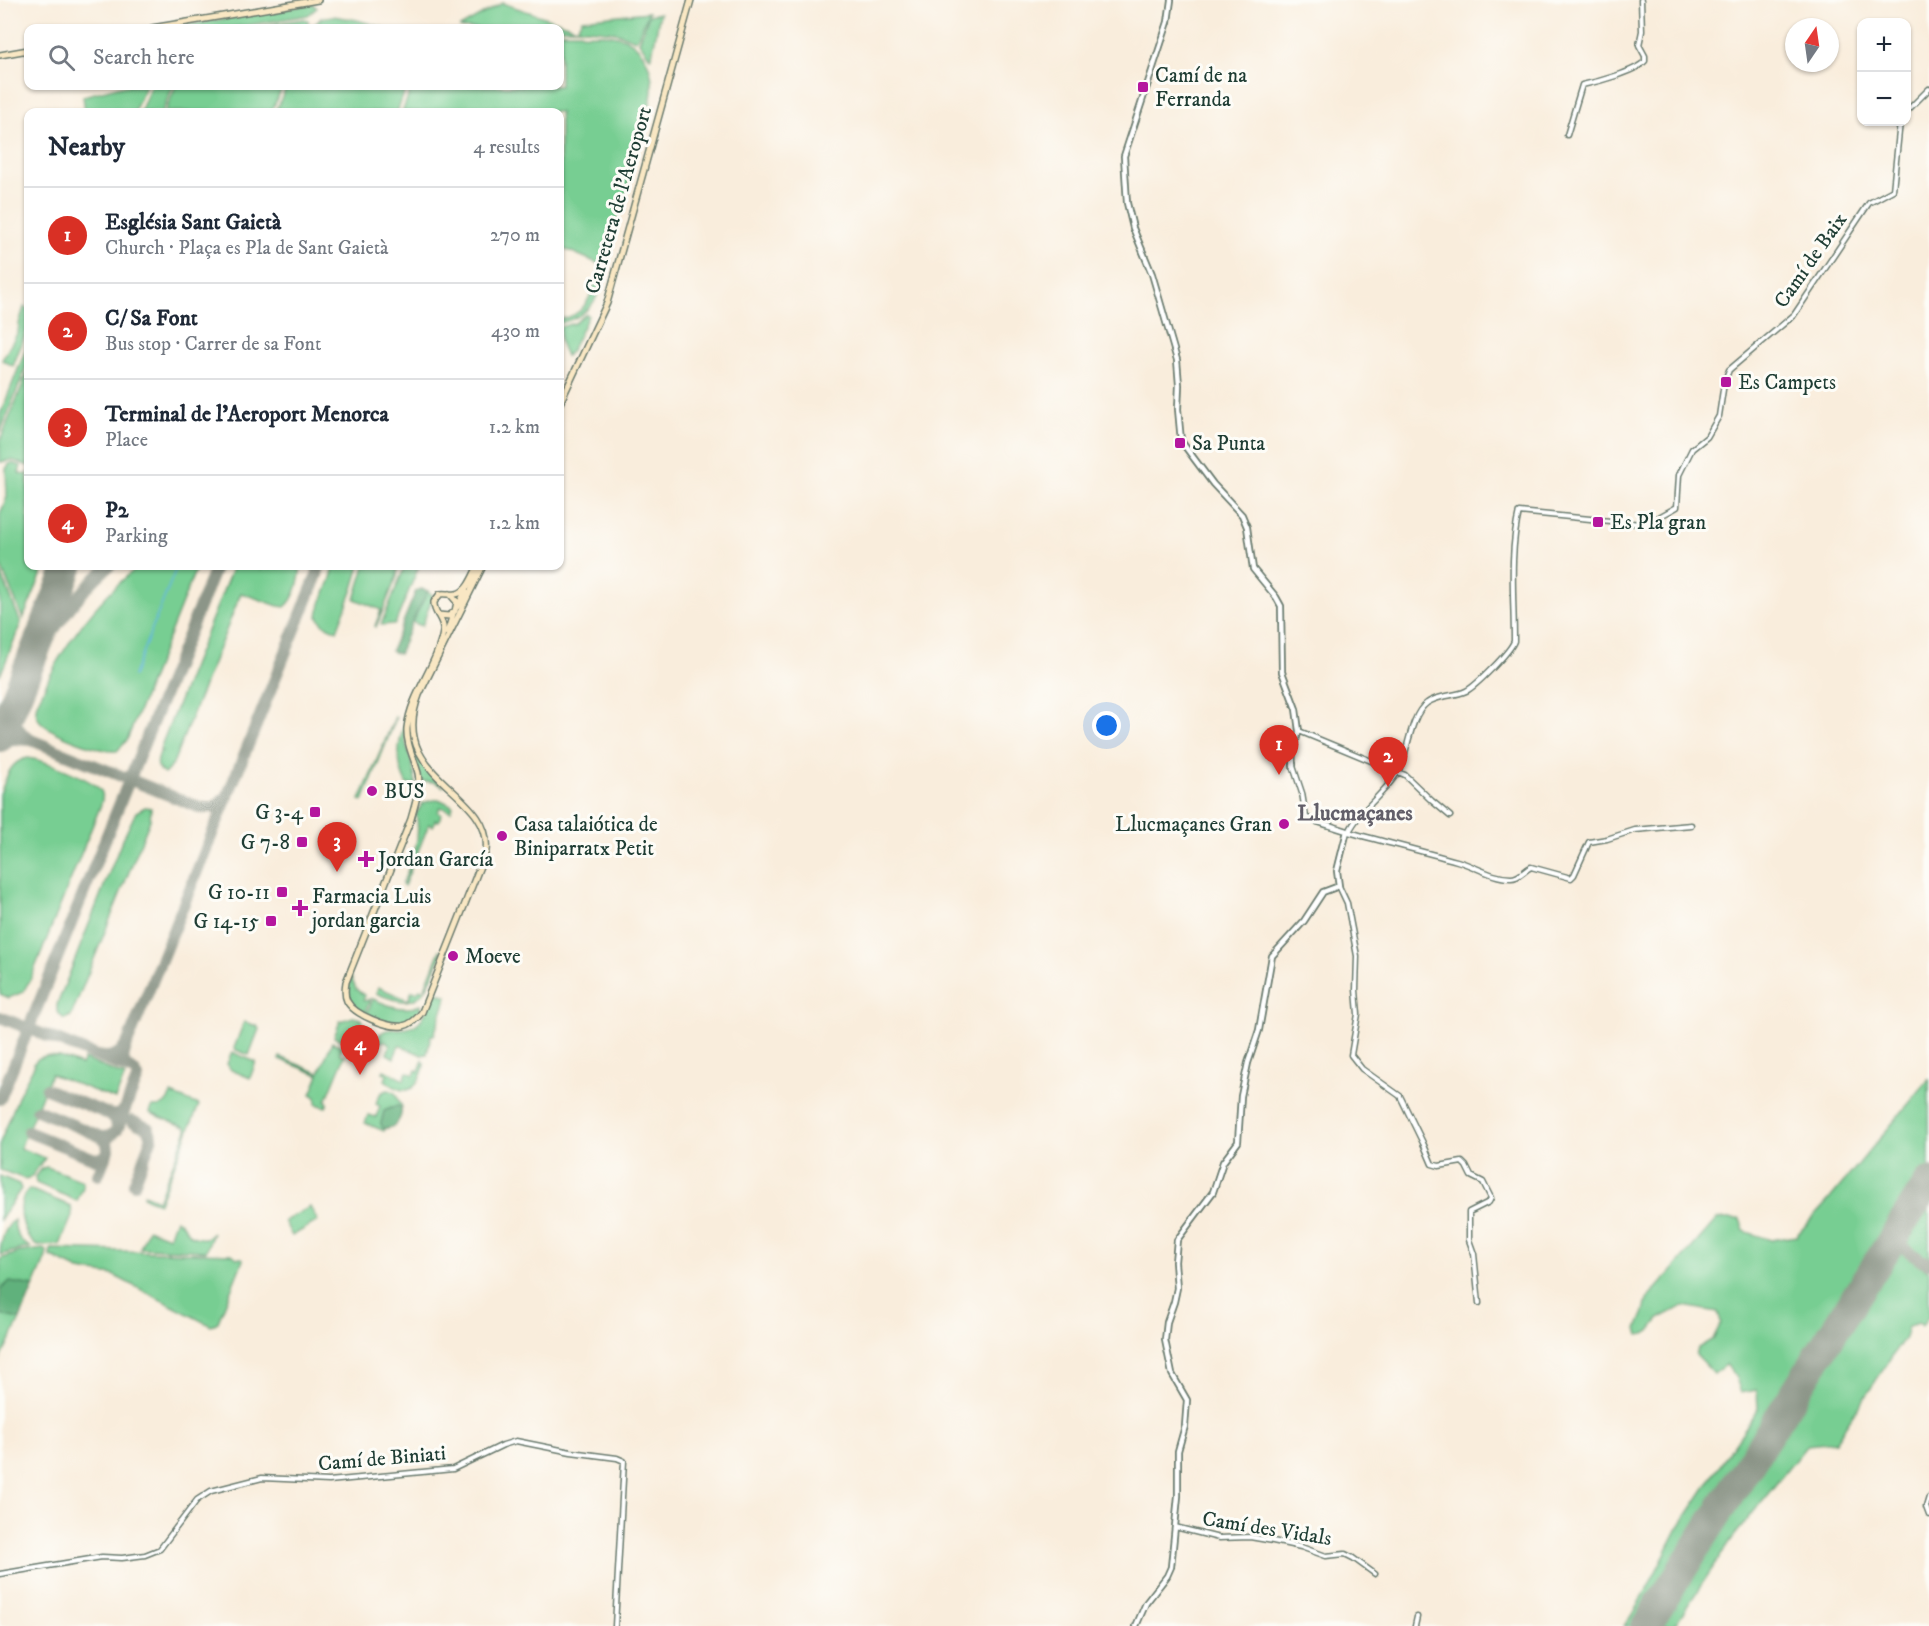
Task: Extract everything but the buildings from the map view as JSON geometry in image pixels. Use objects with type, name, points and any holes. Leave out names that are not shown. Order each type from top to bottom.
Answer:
[{"type":"main road","points":[[176,24],[318,0]]},
{"type":"main road","name":"Carretera de l'Aeroport","points":[[564,394],[608,297],[691,0]]},
{"type":"main road","points":[[0,55],[24,51]]},
{"type":"main road","points":[[477,570],[463,590],[457,594],[440,594],[435,599],[433,606],[442,620],[441,639],[411,707],[407,729],[409,746],[418,773],[416,801],[411,819],[345,985],[348,1003],[355,1010],[371,1019],[390,1025],[404,1026],[416,1020],[422,1012],[486,851],[486,836],[478,820],[429,767],[420,755],[414,737],[418,699],[478,570]]},
{"type":"main road","points":[[439,655],[453,614],[478,570]]},
{"type":"main road","points":[[448,593],[455,598],[457,607]]},
{"type":"main road","points":[[437,614],[444,617],[453,614]]},
{"type":"street","points":[[1172,0],[1168,22],[1124,156],[1127,203],[1133,228],[1152,274],[1177,360],[1181,441],[1212,484],[1244,520],[1253,569],[1281,606],[1281,665],[1296,710],[1299,731],[1293,754],[1293,765],[1302,793],[1306,818],[1399,847],[1460,861],[1490,874],[1510,878],[1519,876],[1531,867],[1571,878],[1589,842],[1635,830],[1691,825]]},
{"type":"street","points":[[1567,135],[1582,85],[1640,67],[1645,62],[1645,56],[1639,45],[1642,31],[1641,0]]},
{"type":"street","points":[[1911,107],[1929,89]]},
{"type":"street","name":"Camí de Baix","points":[[1398,771],[1406,750],[1406,742],[1419,712],[1426,704],[1440,697],[1467,691],[1502,659],[1513,644],[1514,532],[1519,512],[1641,524],[1650,522],[1677,507],[1679,475],[1692,449],[1707,437],[1719,416],[1724,382],[1729,370],[1794,315],[1869,203],[1893,190],[1900,126]]},
{"type":"street","points":[[1299,731],[1398,771],[1450,816]]},
{"type":"street","points":[[1398,771],[1348,832],[1337,871],[1339,886],[1347,903],[1357,956],[1358,1014],[1351,1055],[1362,1069],[1400,1095],[1432,1164],[1439,1166],[1462,1162],[1471,1176],[1483,1182],[1491,1198],[1489,1202],[1469,1212],[1469,1240],[1474,1254],[1479,1303]]},
{"type":"street","points":[[1136,1626],[1146,1603],[1169,1572],[1172,1562],[1178,1451],[1188,1405],[1170,1368],[1165,1340],[1167,1322],[1177,1288],[1176,1245],[1181,1234],[1213,1192],[1223,1162],[1238,1142],[1239,1110],[1245,1074],[1259,1030],[1272,956],[1304,921],[1323,892],[1339,886]]},
{"type":"street","name":"Camí de Biniati","points":[[0,1574],[102,1557],[122,1558],[145,1555],[160,1549],[183,1516],[198,1500],[211,1491],[244,1482],[262,1478],[328,1481],[453,1469],[516,1441],[624,1461],[615,1626]]},
{"type":"street","points":[[1929,1497],[1926,1507],[1929,1515]]},
{"type":"street","name":"Camí des Vidals","points":[[1175,1527],[1220,1538],[1250,1537],[1301,1547],[1326,1556],[1345,1554],[1375,1574]]},
{"type":"street","points":[[1415,1626],[1417,1617]]},
{"type":"green space","points":[[502,3],[577,28],[564,28],[564,24],[465,24]]},
{"type":"green space","points":[[313,4],[317,8],[308,15],[255,24],[193,24]]},
{"type":"green space","points":[[649,12],[635,40],[615,32],[577,28],[582,19]]},
{"type":"green space","points":[[660,13],[650,57],[639,42],[649,15]]},
{"type":"green space","points":[[333,16],[370,24],[316,24],[321,18]]},
{"type":"green space","points":[[304,19],[308,20],[308,24],[273,24]]},
{"type":"green space","points":[[564,32],[613,35],[633,43],[640,50],[646,58],[652,78],[650,104],[639,135],[641,137],[618,215],[601,285],[597,296],[582,314],[564,322],[564,318],[578,313],[584,307],[602,265],[564,249],[564,108],[404,108],[410,90],[564,90]]},
{"type":"green space","points":[[106,90],[144,90],[136,108],[84,108],[83,96]]},
{"type":"green space","points":[[149,90],[171,90],[164,108],[142,108]]},
{"type":"green space","points":[[174,90],[281,90],[273,108],[167,108]]},
{"type":"green space","points":[[285,90],[405,90],[399,108],[277,108]]},
{"type":"green space","points":[[24,307],[24,337],[13,366],[2,360],[18,332]]},
{"type":"green space","points":[[586,314],[588,316],[572,349],[566,356],[564,326],[575,323]]},
{"type":"green space","points":[[24,354],[24,372],[0,433],[0,415]]},
{"type":"green space","points":[[24,381],[24,464],[12,460],[0,462],[0,441]]},
{"type":"green space","points":[[9,464],[21,466],[19,473],[24,475],[24,570],[43,570],[23,619],[0,564],[0,514],[7,497],[6,469]]},
{"type":"green space","points":[[134,570],[195,570],[127,740],[117,751],[110,751],[74,740],[51,729],[38,718],[36,708],[49,677],[74,635],[104,598]]},
{"type":"green space","points":[[231,570],[300,570],[295,594],[285,607],[241,593],[172,766],[164,774],[157,764],[160,752],[162,752],[160,750]]},
{"type":"green space","points":[[333,570],[359,570],[337,631],[324,625],[318,617]]},
{"type":"green space","points":[[364,570],[398,570],[376,627],[381,610],[355,599]]},
{"type":"green space","points":[[403,570],[417,570],[395,624],[381,625]]},
{"type":"green space","points":[[0,571],[21,623],[0,676]]},
{"type":"green space","points":[[421,589],[428,591],[399,654],[391,651],[416,591]]},
{"type":"green space","points":[[428,591],[433,596],[422,626],[412,622]]},
{"type":"green space","points":[[395,717],[363,801],[360,800]]},
{"type":"green space","points":[[405,723],[406,743],[416,784],[408,785],[400,768],[399,753]]},
{"type":"green space","points":[[414,747],[426,767],[444,787],[435,782],[421,781],[412,748]]},
{"type":"green space","points":[[28,758],[45,762],[91,782],[102,793],[102,798],[100,808],[31,978],[23,992],[9,998],[0,994],[0,794],[12,767]]},
{"type":"green space","points":[[441,800],[453,806],[451,811],[440,807],[439,821],[435,820],[433,826],[429,824],[404,886],[402,885],[417,842],[416,814],[423,803]]},
{"type":"green space","points":[[145,807],[151,808],[150,820],[71,1016],[64,1019],[57,1012],[57,1005],[121,843],[136,812]]},
{"type":"green space","points":[[440,950],[442,953],[431,979],[426,988],[420,996],[413,1000],[403,1001],[376,993],[378,987],[408,1000],[412,991],[424,990]]},
{"type":"green space","points":[[351,977],[356,989],[365,996],[363,1000],[370,999],[366,1010],[368,1011],[373,999],[397,1007],[409,1008],[421,1005],[422,1007],[414,1017],[406,1021],[390,1022],[375,1017],[360,1010],[351,1001],[349,986]]},
{"type":"green space","points":[[434,991],[447,996],[434,1035],[431,1035],[427,1054],[422,1055],[399,1045],[394,1058],[387,1054],[390,1045],[386,1041],[379,1042],[380,1040],[377,1039],[385,1031],[408,1028],[419,1022]]},
{"type":"green space","points":[[353,1017],[361,1019],[366,1028],[364,1036],[359,1031],[354,1033],[351,1040],[346,1038],[344,1041],[334,1037],[340,1021]]},
{"type":"green space","points":[[244,1022],[257,1026],[259,1029],[249,1055],[234,1048]]},
{"type":"green space","points":[[332,1042],[342,1046],[340,1053],[345,1055],[326,1101],[328,1103],[326,1107],[316,1104],[316,1097],[311,1094],[319,1075],[279,1059],[280,1057],[319,1073]]},
{"type":"green space","points":[[234,1053],[256,1062],[250,1078],[231,1070],[227,1064],[231,1054]]},
{"type":"green space","points":[[60,1057],[81,1065],[84,1059],[125,1076],[115,1099],[51,1074],[20,1148],[45,1158],[31,1177],[25,1179],[0,1170],[0,1143],[33,1064],[39,1058]]},
{"type":"green space","points":[[423,1060],[422,1073],[411,1089],[396,1088],[385,1080],[387,1075],[383,1072],[384,1070],[404,1080],[407,1072],[414,1075],[416,1070],[419,1071]]},
{"type":"green space","points":[[1929,1079],[1929,1167],[1637,1626],[1624,1626],[1646,1591],[1678,1528],[1758,1409],[1757,1390],[1741,1393],[1736,1378],[1726,1364],[1714,1374],[1696,1355],[1698,1348],[1713,1339],[1721,1323],[1718,1312],[1683,1306],[1660,1318],[1650,1331],[1639,1335],[1637,1329],[1647,1299],[1717,1219],[1740,1219],[1744,1231],[1771,1240],[1796,1236]]},
{"type":"green space","points":[[389,1090],[395,1093],[402,1107],[393,1107],[384,1111],[381,1124],[385,1128],[384,1131],[365,1123],[368,1115],[376,1117],[380,1106],[376,1104],[379,1097],[381,1093]]},
{"type":"green space","points":[[171,1094],[199,1105],[159,1203],[143,1197],[144,1194],[158,1200],[187,1130],[186,1127],[150,1113],[152,1107],[164,1104]]},
{"type":"green space","points":[[397,1106],[401,1107],[401,1115],[397,1122],[391,1127],[383,1128],[381,1124],[384,1111]]},
{"type":"green space","points":[[47,1167],[83,1181],[77,1201],[36,1183],[35,1178],[42,1168]]},
{"type":"green space","points":[[0,1176],[19,1184],[21,1189],[0,1220]]},
{"type":"green space","points":[[29,1189],[71,1206],[72,1216],[60,1245],[37,1246],[27,1235],[21,1210],[24,1194]]},
{"type":"green space","points":[[1929,1195],[1929,1258],[1912,1249],[1905,1238],[1905,1233]]},
{"type":"green space","points":[[310,1207],[318,1221],[292,1236],[284,1221]]},
{"type":"green space","points":[[176,1219],[195,1237],[207,1238],[213,1233],[206,1251],[140,1248],[148,1229],[169,1237]]},
{"type":"green space","points":[[14,1220],[18,1236],[30,1247],[0,1255],[3,1236]]},
{"type":"green space","points":[[44,1249],[47,1251],[46,1257],[34,1286],[9,1282],[0,1290],[0,1259],[20,1252]]},
{"type":"green space","points":[[51,1249],[232,1254],[243,1260],[218,1322],[211,1326],[113,1275],[79,1270],[50,1256]]},
{"type":"green space","points":[[1898,1252],[1904,1252],[1929,1271],[1929,1316],[1922,1326],[1919,1323],[1908,1326],[1905,1337],[1835,1442],[1807,1445],[1732,1539],[1674,1626],[1656,1626],[1890,1257]]},
{"type":"green space","points":[[9,1282],[34,1286],[20,1319],[0,1315],[0,1290]]},
{"type":"green space","points":[[0,1315],[20,1319],[0,1361]]},
{"type":"waterway","points":[[133,676],[175,570]]},
{"type":"taxiway","points":[[21,686],[59,622],[82,593],[105,570]]},
{"type":"taxiway","points":[[0,1099],[214,570]]},
{"type":"taxiway","points":[[98,1056],[115,1055],[127,1044],[318,570]]},
{"type":"taxiway","points":[[0,746],[14,739],[31,740],[17,727],[14,716],[16,697]]},
{"type":"taxiway","points":[[31,740],[201,808],[214,807],[226,798]]},
{"type":"taxiway","points":[[0,1017],[131,1070],[124,1062],[127,1045]]},
{"type":"taxiway","points":[[125,1109],[138,1077],[131,1070]]},
{"type":"taxiway","points":[[46,1089],[111,1115],[116,1120],[117,1128]]},
{"type":"taxiway","points":[[108,1150],[107,1142],[102,1137],[115,1132],[125,1109],[118,1115],[111,1115]]},
{"type":"taxiway","points":[[37,1110],[102,1137]]},
{"type":"taxiway","points":[[132,1121],[148,1128],[152,1137],[134,1184]]},
{"type":"taxiway","points":[[28,1132],[95,1159],[107,1154]]},
{"type":"taxiway","points":[[98,1175],[107,1153]]},
{"type":"taxiway","points":[[1892,1240],[1929,1263]]},
{"type":"runway","points":[[0,737],[67,570]]},
{"type":"runway","points":[[1646,1626],[1929,1182]]},
{"type":"place","name":"Camí de na Ferranda","points":[[1143,87]]},
{"type":"place","name":"Es Campets","points":[[1726,382]]},
{"type":"place","name":"Sa Punta","points":[[1180,443]]},
{"type":"place","name":"Es Pla gran","points":[[1598,522]]},
{"type":"place","name":"Església Sant Gaietà","points":[[1279,775]]},
{"type":"place","name":"C/ Sa Font","points":[[1388,787]]},
{"type":"place","name":"BUS","points":[[372,791]]},
{"type":"place","name":"G 3-4","points":[[315,812]]},
{"type":"place","name":"Llucmaçanes Gran","points":[[1284,824]]},
{"type":"place","name":"Casa talaiótica de Biniparratx Petit","points":[[502,836]]},
{"type":"place","name":"G 7-8","points":[[302,842]]},
{"type":"place","name":"Jordan García","points":[[366,859]]},
{"type":"place","name":"Terminal de l'Aeroport Menorca","points":[[337,872]]},
{"type":"place","name":"G 10-11","points":[[282,892]]},
{"type":"place","name":"Farmacia Luis jordan garcia","points":[[300,908]]},
{"type":"place","name":"G 14-15","points":[[271,921]]},
{"type":"place","name":"Moeve","points":[[453,956]]},
{"type":"place","name":"P2","points":[[360,1075]]},
{"type":"district","name":"Llucmaçanes","points":[[1355,812]]}]
